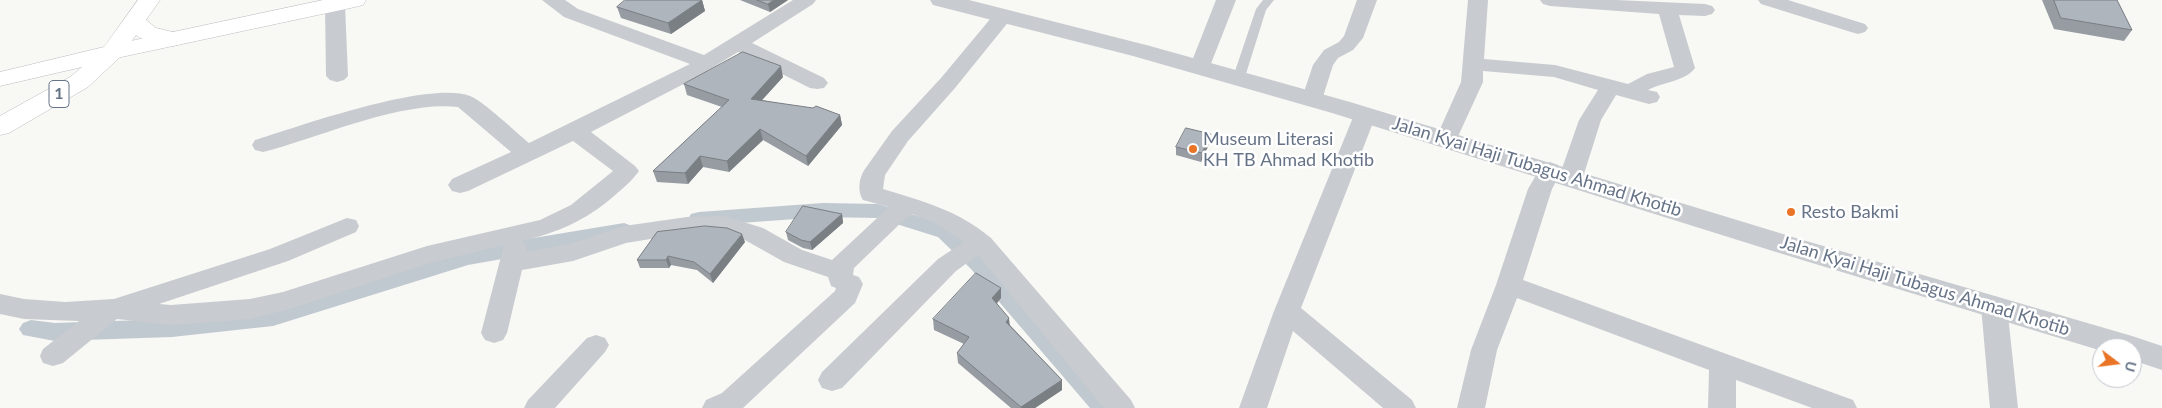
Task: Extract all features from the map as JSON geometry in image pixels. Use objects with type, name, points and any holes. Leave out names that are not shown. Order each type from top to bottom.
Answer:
[{"type":"main road","points":[[112,52],[147,0]]},
{"type":"main road","points":[[19,75],[112,52],[345,2]]},
{"type":"main road","points":[[132,22],[148,33],[173,39]]},
{"type":"main road","points":[[19,75],[94,46],[132,22]]},
{"type":"main road","name":"1","points":[[2,126],[79,82],[112,52]]},
{"type":"main road","points":[[2,126],[21,113],[28,104],[27,86],[19,75]]},
{"type":"street","points":[[552,0],[571,13],[706,64]]},
{"type":"street","points":[[460,185],[575,131],[706,64],[806,0]]},
{"type":"street","points":[[1200,66],[1226,0]]},
{"type":"street","points":[[1313,98],[1323,65],[1331,54],[1346,46],[1353,38],[1367,0]]},
{"type":"street","points":[[1448,138],[1472,82],[1478,0]]},
{"type":"street","points":[[1550,0],[1705,10]]},
{"type":"street","points":[[1768,0],[1858,28]]},
{"type":"street","points":[[337,76],[345,2]]},
{"type":"street","name":"Jalan Kyai Haji Tubagus Ahmad Khotib","points":[[954,2],[1200,66],[1313,98],[2098,338]]},
{"type":"street","points":[[1471,408],[1484,350],[1509,285],[1540,189],[1560,174],[1590,120],[1642,84],[1664,74],[1681,72],[1685,68],[1667,9]]},
{"type":"street","points":[[896,216],[872,194],[873,174],[900,136],[948,83],[1003,16]]},
{"type":"street","points":[[738,43],[817,83]]},
{"type":"street","points":[[1474,64],[1555,71],[1630,92]]},
{"type":"street","points":[[263,145],[352,118],[438,98],[454,98],[464,101],[528,154]]},
{"type":"street","points":[[1253,408],[1287,311],[1364,114]]},
{"type":"street","points":[[0,304],[24,309],[65,312],[111,310],[170,315],[250,308],[284,301],[427,255],[516,246],[584,207],[627,171],[575,131]]},
{"type":"street","points":[[716,408],[732,401],[846,296],[850,284],[840,279],[842,264],[896,216],[940,214],[967,229],[966,253],[832,380]]},
{"type":"street","points":[[516,246],[531,261],[565,254],[633,234],[686,225],[724,224],[754,234],[793,256],[841,272]]},
{"type":"street","points":[[53,356],[84,334],[111,310],[279,255],[347,226]]},
{"type":"street","points":[[494,333],[516,246]]},
{"type":"street","points":[[966,253],[1121,408]]},
{"type":"street","points":[[1509,285],[1843,408]]},
{"type":"street","points":[[1994,306],[2004,408]]},
{"type":"street","points":[[1287,311],[1402,408]]},
{"type":"street","points":[[538,408],[596,345]]},
{"type":"street","name":"Jalan Kyai Haji Tubagus Ahmad Khotib","points":[[2142,352],[2162,358]]},
{"type":"street","points":[[1722,364],[1722,408]]},
{"type":"lane","points":[[1239,77],[1261,9],[1269,0]]},
{"type":"building","points":[[625,0],[702,0],[668,23],[617,7]]},
{"type":"building","points":[[757,0],[774,0],[768,4]]},
{"type":"building","points":[[2054,0],[2117,0],[2132,30],[2061,18]]},
{"type":"building","points":[[743,52],[781,66],[751,99],[813,108],[816,106],[840,115],[806,156],[760,129],[727,161],[700,156],[685,173],[653,171],[729,100],[684,84]]},
{"type":"building","points":[[1186,128],[1211,134],[1202,153],[1176,147]]},
{"type":"building","points":[[803,206],[842,214],[810,242],[801,240],[786,232]]},
{"type":"building","points":[[705,226],[727,228],[742,234],[710,274],[694,262],[668,256],[666,260],[637,260],[657,232]]},
{"type":"building","points":[[976,273],[1001,288],[992,298],[1009,318],[1006,322],[1062,380],[1021,407],[957,353],[969,337],[933,319]]},
{"type":"waterway","points":[[699,219],[823,210],[878,211],[946,232],[979,263],[1105,408]]},
{"type":"waterway","points":[[31,329],[55,332],[172,328],[273,317],[467,257],[624,231]]},
{"type":"place","name":"Museum Literasi KH TB Ahmad Khotib","points":[[1193,149]]},
{"type":"place","name":"Resto Bakmi","points":[[1791,212]]}]
